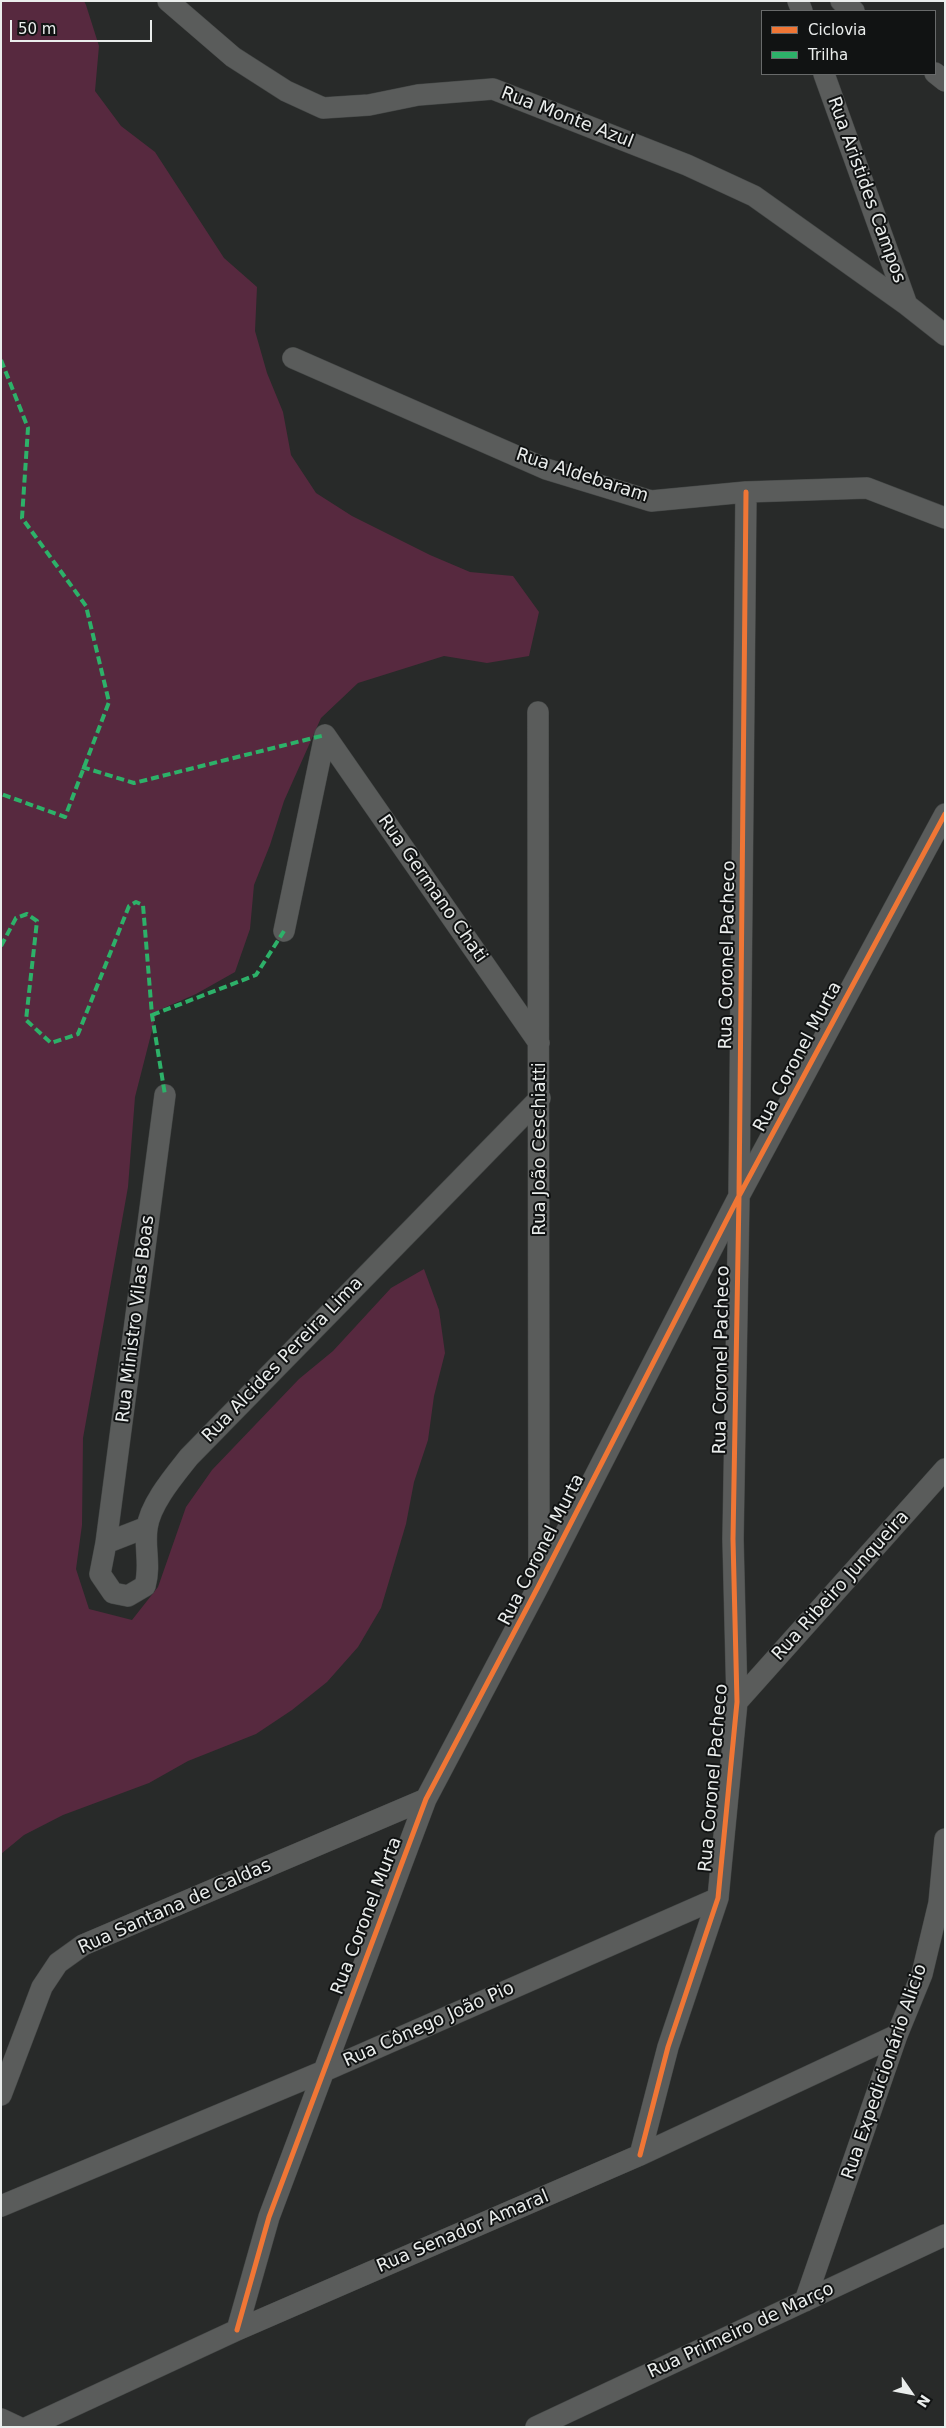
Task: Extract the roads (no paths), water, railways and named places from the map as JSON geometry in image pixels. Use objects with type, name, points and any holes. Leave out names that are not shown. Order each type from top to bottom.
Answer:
[{"type":"street","name":"Rua Monte Azul","points":[[168,1],[233,57],[286,90],[323,108],[369,104],[418,95],[493,89],[687,166],[754,196],[907,305],[945,335]]},
{"type":"street","points":[[841,1],[853,10]]},
{"type":"street","name":"Rua Aristides Campos","points":[[824,75],[907,305]]},
{"type":"street","name":"Rua Aldebaram","points":[[294,358],[546,468],[651,501],[746,492],[867,488],[945,518]]},
{"type":"street","name":"Rua Coronel Pacheco","points":[[640,2155],[668,2047],[718,1898],[737,1702],[733,1539],[739,1196],[746,492]]},
{"type":"street","name":"Rua João Ceschiatti","points":[[538,712],[540,1585]]},
{"type":"street","name":"Rua Germano Chati","points":[[284,931],[325,735],[539,1043]]},
{"type":"street","name":"Rua Coronel Murta","points":[[237,2330],[270,2217],[426,1799],[540,1585],[739,1196],[945,814]]},
{"type":"street","name":"Rua Ministro Vilas Boas","points":[[106,1543],[165,1095]]},
{"type":"street","name":"Rua Alcides Pereira Lima","points":[[106,1543],[100,1574],[113,1593],[128,1596],[145,1586],[149,1571],[147,1527],[162,1492],[189,1457],[540,1098]]},
{"type":"street","name":"Rua Ribeiro Junqueira","points":[[737,1702],[945,1469]]},
{"type":"street","points":[[106,1543],[147,1527]]},
{"type":"street","name":"Rua Santana de Caldas","points":[[1,2095],[42,1987],[58,1963],[83,1945],[426,1799]]},
{"type":"street","name":"Rua Expedicionário Alicio","points":[[806,2301],[898,2034],[922,1974],[940,1903],[945,1839]]},
{"type":"street","name":"Rua Cônego João Pio","points":[[1,2206],[324,2071],[718,1898]]},
{"type":"street","name":"Rua Senador Amaral","points":[[28,2427],[237,2330],[640,2155],[898,2034]]},
{"type":"street","name":"Rua Primeiro de Março","points":[[536,2427],[945,2235]]},
{"type":"street","points":[[1,2419],[18,2427]]}]
